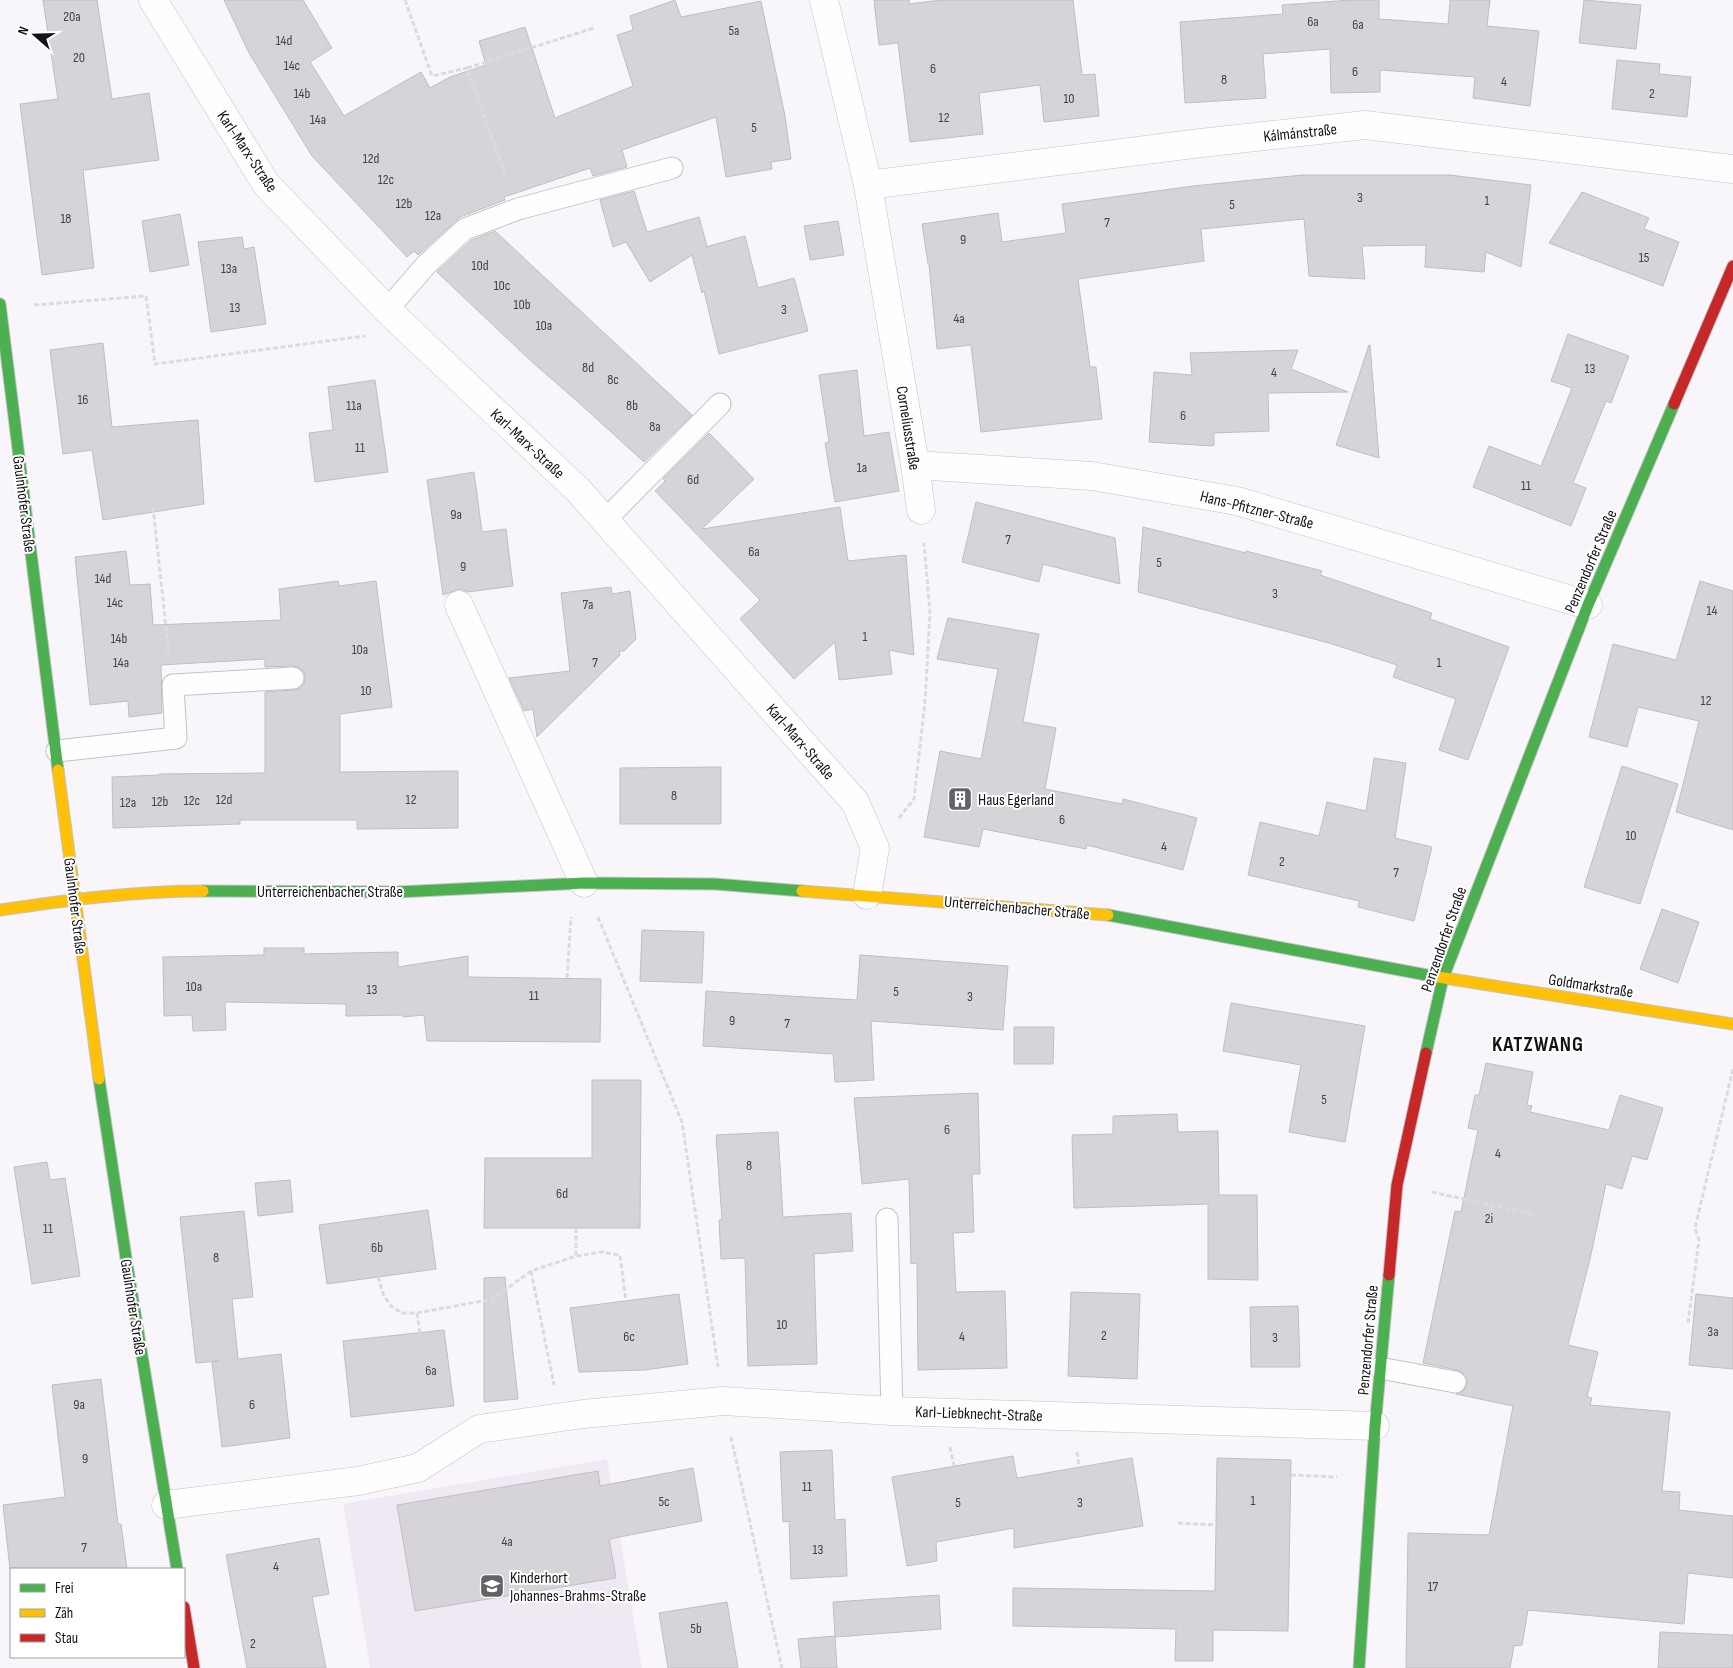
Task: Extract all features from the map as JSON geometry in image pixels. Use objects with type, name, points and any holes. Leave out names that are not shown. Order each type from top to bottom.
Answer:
[{"type":"street","name":"Karl-Marx-Straße","points":[[153,0],[266,184],[387,310],[578,490],[855,802],[874,848]]},
{"type":"street","name":"Corneliusstraße","points":[[824,0],[868,185],[921,510]]},
{"type":"street","name":"Kálmánstraße","points":[[868,185],[1201,143],[1365,125],[1733,169]]},
{"type":"street","name":"Penzendorfer Straße","points":[[1359,1668],[1375,1426],[1397,1184],[1443,978],[1588,605],[1733,266]]},
{"type":"street","name":"Gaulnhofer Straße","points":[[0,306],[75,899],[112,1167],[177,1568]]},
{"type":"street","name":"Hans-Pfitzner-Straße","points":[[915,465],[1092,476],[1237,501],[1588,605]]},
{"type":"street","points":[[459,605],[584,883]]},
{"type":"street","points":[[867,895],[874,848]]},
{"type":"street","name":"Unterreichenbacher Straße","points":[[0,910],[75,899],[166,891],[398,892],[584,883],[715,884],[1103,914],[1443,978]]},
{"type":"street","name":"Goldmarkstraße","points":[[1443,978],[1733,1024]]},
{"type":"street","name":"Karl-Liebknecht-Straße","points":[[572,1415],[723,1401],[892,1411],[1375,1426]]},
{"type":"street","points":[[166,1505],[358,1481],[418,1468],[479,1429],[572,1415]]},
{"type":"street","points":[[185,1613],[194,1668]]},
{"type":"lane","points":[[387,310],[426,265],[465,229],[518,209],[672,168]]},
{"type":"lane","points":[[605,520],[720,404]]},
{"type":"lane","points":[[57,751],[176,738],[172,685],[293,678]]},
{"type":"lane","points":[[887,1219],[892,1411]]},
{"type":"lane","points":[[1380,1368],[1454,1382]]},
{"type":"path","points":[[405,0],[432,76],[467,68],[594,28]]},
{"type":"path","points":[[467,68],[518,209]]},
{"type":"path","points":[[0,306],[146,296],[155,364],[408,330]]},
{"type":"path","points":[[153,508],[172,685]]},
{"type":"path","points":[[874,848],[914,800],[925,702],[930,613],[921,510]]},
{"type":"path","points":[[584,883],[682,1122],[719,1374]]},
{"type":"path","points":[[567,978],[572,911]]},
{"type":"path","points":[[1688,1323],[1699,1240],[1695,1228],[1733,1069]]},
{"type":"path","points":[[1397,1184],[1532,1214]]},
{"type":"path","points":[[1489,1218],[1492,1205]]},
{"type":"path","points":[[576,1228],[576,1256]]},
{"type":"path","points":[[378,1277],[383,1294],[391,1306],[402,1314],[417,1313],[493,1299],[531,1271],[576,1256],[601,1252],[620,1255],[626,1301]]},
{"type":"path","points":[[531,1271],[572,1415]]},
{"type":"path","points":[[417,1313],[420,1333]]},
{"type":"path","points":[[729,1428],[782,1668]]},
{"type":"path","points":[[1291,1475],[1373,1478]]},
{"type":"path","points":[[1178,1523],[1216,1525]]},
{"type":"shaded area","name":"Kinderhort Johannes-Brahms-Straße","points":[[607,1459],[642,1668],[370,1668],[343,1504]]},
{"type":"building","points":[[43,0],[97,0],[112,99],[149,93],[159,160],[83,170],[94,268],[42,275],[20,104],[58,99]]},
{"type":"building","points":[[224,0],[303,0],[332,48],[310,62],[344,116],[421,72],[430,88],[450,77],[486,65],[479,41],[525,27],[555,118],[633,86],[617,35],[633,30],[630,16],[675,0],[681,17],[761,1],[785,116],[791,159],[771,162],[772,169],[726,177],[716,117],[622,150],[627,167],[593,176],[590,168],[504,197],[505,200],[460,217],[418,255],[414,251],[407,257],[312,156],[249,53]]},
{"type":"building","points":[[874,0],[909,0],[909,4],[941,0],[1073,0],[1082,75],[1095,74],[1099,116],[1044,122],[1040,85],[979,93],[983,134],[910,142],[898,43],[879,45]]},
{"type":"building","points":[[1379,0],[1379,19],[1448,24],[1450,0],[1490,0],[1487,26],[1539,31],[1530,106],[1473,98],[1475,77],[1380,70],[1380,92],[1331,93],[1330,49],[1263,54],[1266,98],[1185,103],[1180,22],[1283,14],[1282,5]]},
{"type":"building","points":[[1584,0],[1641,5],[1636,49],[1579,43]]},
{"type":"building","points":[[1617,60],[1660,64],[1659,74],[1691,77],[1687,117],[1612,109]]},
{"type":"building","points":[[1302,175],[1450,175],[1531,185],[1521,267],[1486,252],[1484,272],[1425,267],[1426,245],[1362,246],[1365,279],[1309,276],[1304,219],[1201,229],[1204,261],[1078,279],[1090,367],[1096,367],[1102,419],[981,432],[971,345],[937,349],[929,264],[922,224],[998,213],[1002,242],[1066,233],[1062,204],[1193,186]]},
{"type":"building","points":[[634,191],[647,232],[699,217],[706,247],[745,236],[758,288],[794,278],[808,331],[719,354],[704,291],[702,293],[692,255],[650,282],[626,242],[613,247],[600,200]]},
{"type":"building","points":[[1582,192],[1649,218],[1644,229],[1679,242],[1663,286],[1549,243]]},
{"type":"building","points":[[180,214],[189,265],[150,272],[142,221]]},
{"type":"building","points":[[838,221],[844,255],[810,260],[804,226]]},
{"type":"building","points":[[495,231],[692,415],[644,462],[532,362],[437,272],[472,240]]},
{"type":"building","points":[[242,237],[244,249],[254,247],[266,324],[211,332],[198,242]]},
{"type":"building","points":[[1568,334],[1629,356],[1611,403],[1606,401],[1573,483],[1586,488],[1571,526],[1473,487],[1489,446],[1541,466],[1572,388],[1551,381]]},
{"type":"building","points":[[103,343],[112,427],[198,420],[204,504],[103,520],[92,450],[63,454],[50,350]]},
{"type":"building","points":[[1370,345],[1379,458],[1336,445]]},
{"type":"building","points":[[1298,350],[1291,369],[1348,392],[1268,393],[1269,431],[1214,433],[1214,445],[1211,446],[1149,442],[1154,372],[1192,375],[1190,353]]},
{"type":"building","points":[[857,370],[864,436],[889,432],[899,491],[835,502],[825,443],[829,442],[819,375]]},
{"type":"building","points":[[375,380],[388,472],[315,482],[309,433],[333,430],[328,387]]},
{"type":"building","points":[[709,433],[754,479],[702,529],[840,507],[848,561],[906,555],[914,655],[889,650],[892,674],[839,680],[835,642],[794,679],[740,619],[760,600],[655,491],[665,481],[663,479]]},
{"type":"building","points":[[474,472],[482,532],[506,529],[513,586],[468,592],[460,589],[443,595],[427,480]]},
{"type":"building","points":[[976,502],[1115,538],[1120,584],[1043,564],[1039,582],[962,562]]},
{"type":"building","points":[[1143,527],[1322,571],[1320,575],[1432,613],[1430,619],[1509,647],[1468,760],[1439,750],[1456,699],[1393,677],[1397,665],[1329,643],[1138,592]]},
{"type":"building","points":[[126,551],[130,585],[150,584],[153,625],[281,620],[279,589],[338,581],[339,586],[376,581],[392,707],[340,714],[340,772],[458,771],[458,828],[357,829],[357,820],[240,820],[240,824],[113,828],[112,777],[159,774],[265,773],[265,692],[299,689],[304,684],[305,678],[304,672],[298,667],[265,667],[265,659],[161,665],[162,713],[129,717],[128,701],[90,705],[75,557]]},
{"type":"building","points":[[1700,581],[1733,591],[1733,830],[1676,812],[1699,721],[1638,707],[1627,747],[1589,737],[1613,644],[1676,660]]},
{"type":"building","points":[[611,587],[612,594],[630,591],[636,639],[624,651],[619,651],[620,655],[537,737],[533,709],[524,711],[509,678],[570,671],[561,593]]},
{"type":"building","points":[[948,618],[1039,634],[1023,722],[1056,728],[1045,789],[1122,804],[1123,799],[1197,818],[1183,870],[1087,845],[1086,849],[983,829],[979,847],[924,837],[940,751],[981,759],[998,669],[937,659]]},
{"type":"building","points":[[1374,758],[1406,763],[1395,838],[1432,847],[1414,921],[1358,907],[1359,901],[1248,875],[1260,822],[1319,836],[1327,802],[1366,811]]},
{"type":"building","points":[[1622,766],[1678,784],[1640,904],[1584,887]]},
{"type":"building","points":[[721,767],[721,824],[620,824],[620,768]]},
{"type":"building","points":[[1662,909],[1699,922],[1678,983],[1640,969]]},
{"type":"building","points":[[642,930],[704,932],[702,983],[640,981]]},
{"type":"building","points":[[264,948],[304,948],[304,954],[398,952],[398,967],[468,956],[468,977],[601,979],[600,1042],[427,1041],[424,1015],[403,1017],[403,1015],[346,1016],[346,1004],[225,1002],[226,1030],[193,1031],[192,1015],[164,1016],[163,957],[264,955]]},
{"type":"building","points":[[860,955],[1008,966],[1003,1030],[871,1021],[874,1080],[835,1082],[833,1054],[703,1046],[706,991],[857,1000]]},
{"type":"building","points":[[1231,1003],[1365,1026],[1345,1142],[1289,1132],[1301,1065],[1223,1051]]},
{"type":"building","points":[[1014,1027],[1054,1027],[1053,1064],[1014,1064]]},
{"type":"building","points":[[1486,1063],[1533,1072],[1527,1105],[1532,1106],[1530,1112],[1609,1130],[1620,1095],[1663,1108],[1647,1160],[1632,1156],[1622,1189],[1606,1184],[1590,1259],[1568,1345],[1598,1352],[1587,1397],[1592,1398],[1590,1405],[1670,1412],[1662,1491],[1680,1492],[1679,1510],[1733,1516],[1733,1578],[1688,1573],[1684,1624],[1528,1610],[1522,1645],[1514,1646],[1510,1668],[1406,1668],[1408,1533],[1489,1535],[1513,1406],[1456,1394],[1464,1390],[1467,1385],[1467,1378],[1463,1373],[1423,1363],[1455,1211],[1461,1212],[1478,1130],[1468,1128],[1475,1095],[1479,1095]]},
{"type":"building","points":[[592,1080],[641,1080],[640,1228],[484,1228],[485,1158],[592,1158]]},
{"type":"building","points":[[978,1093],[980,1174],[972,1174],[974,1232],[953,1233],[956,1292],[1005,1291],[1007,1368],[918,1370],[917,1263],[911,1264],[909,1179],[862,1184],[854,1098]]},
{"type":"building","points":[[1177,1114],[1178,1132],[1218,1131],[1219,1195],[1257,1195],[1258,1280],[1208,1279],[1208,1204],[1074,1208],[1072,1135],[1113,1134],[1113,1116]]},
{"type":"building","points":[[778,1132],[783,1217],[851,1213],[853,1251],[814,1254],[817,1364],[748,1366],[745,1258],[721,1259],[719,1220],[722,1220],[716,1135]]},
{"type":"building","points":[[47,1162],[50,1180],[65,1178],[80,1276],[32,1284],[14,1167]]},
{"type":"building","points":[[290,1180],[293,1212],[258,1216],[255,1183]]},
{"type":"building","points":[[428,1210],[436,1269],[327,1284],[319,1225]]},
{"type":"building","points":[[244,1211],[253,1297],[232,1299],[238,1359],[281,1354],[290,1438],[222,1447],[212,1362],[219,1361],[196,1363],[180,1217]]},
{"type":"building","points":[[505,1277],[518,1399],[484,1402],[484,1278]]},
{"type":"building","points":[[1071,1292],[1140,1294],[1137,1379],[1068,1376]]},
{"type":"building","points":[[679,1294],[688,1364],[645,1370],[579,1372],[570,1308]]},
{"type":"building","points":[[1696,1294],[1733,1298],[1733,1369],[1689,1365]]},
{"type":"building","points":[[1298,1306],[1300,1367],[1251,1367],[1250,1307]]},
{"type":"building","points":[[444,1330],[454,1406],[351,1417],[343,1341]]},
{"type":"building","points":[[101,1379],[118,1524],[121,1524],[127,1568],[10,1569],[3,1505],[65,1497],[52,1385]]},
{"type":"building","points":[[832,1450],[835,1520],[845,1519],[847,1576],[791,1579],[789,1521],[783,1522],[780,1452]]},
{"type":"building","points":[[1013,1456],[1017,1478],[1132,1458],[1143,1526],[1014,1548],[1014,1528],[936,1542],[937,1561],[907,1566],[892,1477]]},
{"type":"building","points":[[1217,1458],[1291,1460],[1288,1631],[1213,1630],[1213,1661],[1175,1661],[1176,1629],[1013,1626],[1013,1588],[1215,1591]]},
{"type":"building","points":[[693,1468],[702,1521],[609,1539],[616,1578],[415,1611],[397,1505],[598,1471],[600,1486]]},
{"type":"building","points":[[319,1538],[329,1594],[312,1597],[326,1668],[247,1668],[226,1555]]},
{"type":"building","points":[[939,1595],[941,1629],[835,1637],[837,1668],[801,1668],[798,1639],[835,1636],[833,1602]]},
{"type":"building","points":[[727,1602],[738,1668],[668,1668],[659,1613]]},
{"type":"building","points":[[1660,1632],[1733,1635],[1733,1668],[1658,1668]]},
{"type":"traffic: fast","points":[[0,304],[58,770]]},
{"type":"traffic: fast","points":[[1426,1053],[1443,978],[1588,605],[1674,404]]},
{"type":"traffic: fast","points":[[203,891],[398,892],[584,883],[715,884],[802,891]]},
{"type":"traffic: fast","points":[[1108,915],[1432,976]]},
{"type":"traffic: fast","points":[[99,1079],[177,1568]]},
{"type":"traffic: fast","points":[[1359,1668],[1375,1426],[1389,1275]]},
{"type":"traffic: slow","points":[[58,770],[99,1079]]},
{"type":"traffic: slow","points":[[0,910],[127,894],[203,891]]},
{"type":"traffic: slow","points":[[802,891],[1108,915]]},
{"type":"traffic: slow","points":[[1432,976],[1733,1024]]},
{"type":"traffic: jam","points":[[1674,404],[1733,266]]},
{"type":"traffic: jam","points":[[1389,1275],[1397,1185],[1426,1053]]},
{"type":"traffic: jam","points":[[185,1613],[194,1668]]},
{"type":"place","name":"Haus Egerland","points":[[960,799]]},
{"type":"place","name":"Kinderhort Johannes-Brahms-Straße","points":[[492,1586]]},
{"type":"district","name":"KATZWANG","points":[[1538,1044]]}]
